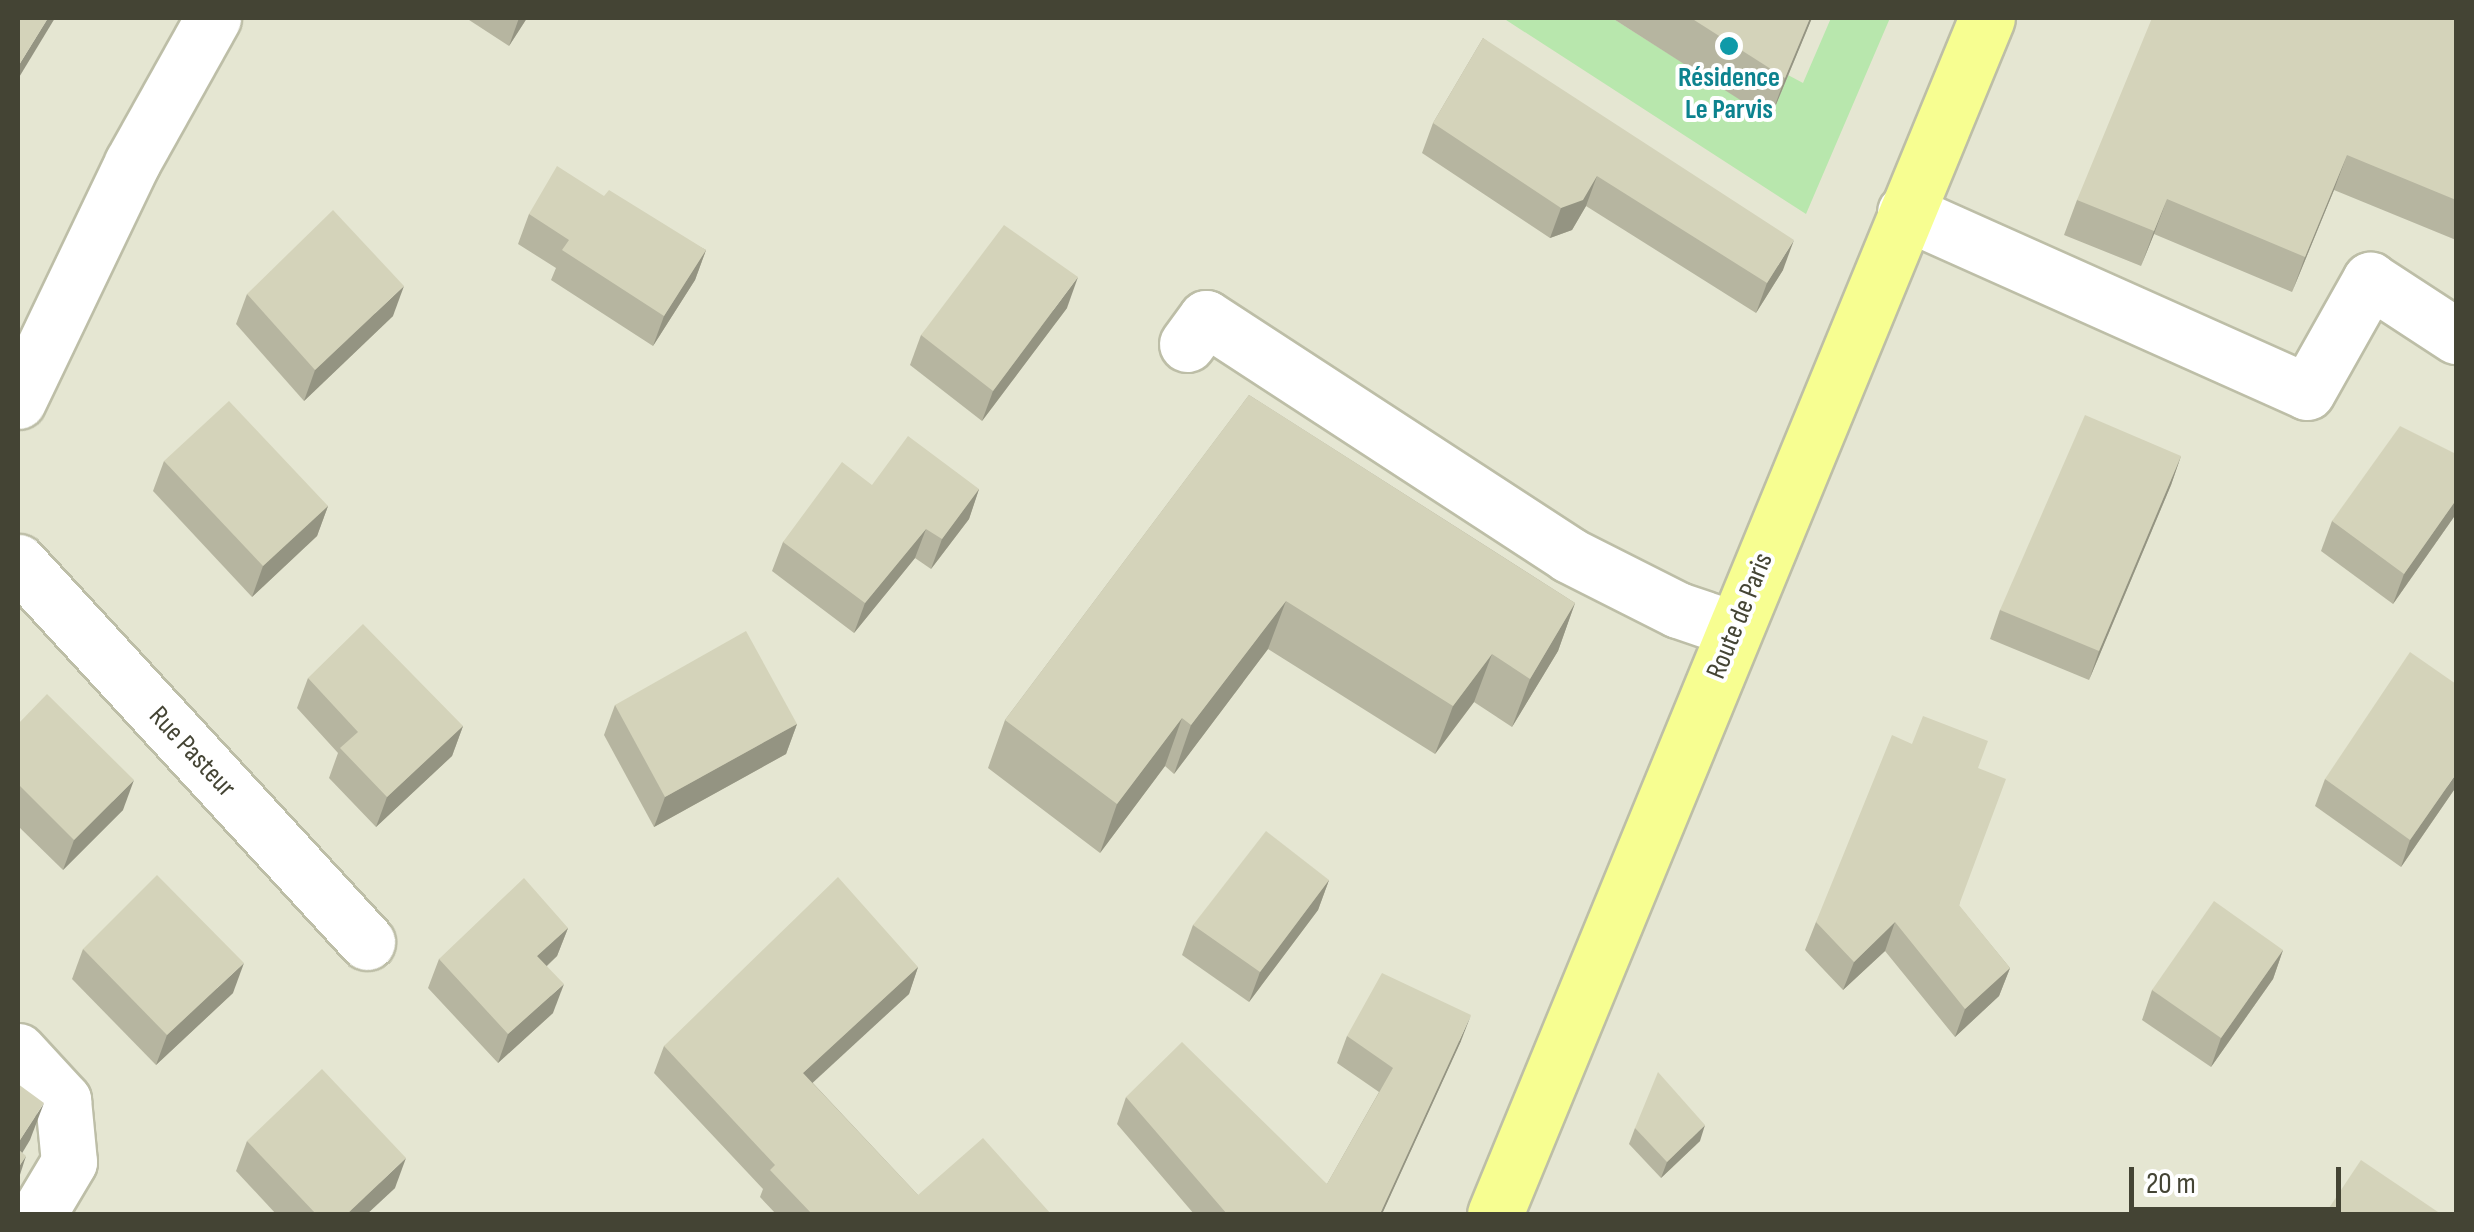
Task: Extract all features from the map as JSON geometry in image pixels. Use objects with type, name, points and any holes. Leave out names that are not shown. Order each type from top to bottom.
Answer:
[{"type":"main road","name":"Route de Paris","points":[[1495,1214],[1986,18]]},
{"type":"street","points":[[18,401],[132,163],[212,18]]},
{"type":"street","points":[[1905,212],[2306,392],[2370,280],[2456,336]]},
{"type":"street","points":[[1188,344],[1206,318],[1569,555],[1678,610],[1734,628]]},
{"type":"street","name":"Rue Pasteur","points":[[18,562],[366,942]]},
{"type":"street","points":[[18,1051],[63,1100],[70,1162],[38,1214]]},
{"type":"shaded area","points":[[18,18],[2456,18],[2456,1214],[18,1214]]},
{"type":"green space","points":[[1503,18],[1612,18],[1770,118],[1788,75],[1803,83],[1831,18],[1890,18],[1806,214]]},
{"type":"building","points":[[18,18],[48,18],[19,65],[18,64]]},
{"type":"building","points":[[1691,18],[1810,18],[1785,78]]},
{"type":"building","points":[[2152,18],[2456,18],[2456,200],[2347,155],[2305,257],[2167,199],[2154,231],[2077,200]]},
{"type":"building","points":[[1483,38],[1794,240],[1767,283],[1597,176],[1583,200],[1561,208],[1433,123]]},
{"type":"building","points":[[557,166],[604,196],[609,190],[706,250],[664,316],[562,250],[569,240],[529,214]]},
{"type":"building","points":[[333,210],[404,286],[315,370],[247,294]]},
{"type":"building","points":[[1004,225],[1078,277],[993,391],[921,335]]},
{"type":"building","points":[[1249,395],[1575,603],[1530,679],[1492,654],[1453,706],[1286,601],[1191,725],[1182,718],[1117,804],[1005,720]]},
{"type":"building","points":[[229,401],[328,506],[263,566],[164,461]]},
{"type":"building","points":[[2085,415],[2181,456],[2099,651],[2000,610]]},
{"type":"building","points":[[2400,426],[2456,454],[2456,500],[2404,574],[2332,521]]},
{"type":"building","points":[[908,436],[979,489],[942,539],[926,529],[865,603],[783,542],[842,462],[872,485]]},
{"type":"building","points":[[363,624],[463,726],[387,797],[340,748],[358,732],[308,678]]},
{"type":"building","points":[[746,631],[797,724],[665,797],[615,705]]},
{"type":"building","points":[[2410,652],[2456,684],[2456,774],[2410,840],[2325,779]]},
{"type":"building","points":[[47,694],[134,780],[74,840],[18,784],[18,724]]},
{"type":"building","points":[[1923,716],[1988,741],[1978,768],[2006,779],[1959,905],[2010,968],[1965,1009],[1895,922],[1854,962],[1816,922],[1892,735],[1912,744]]},
{"type":"building","points":[[1266,831],[1329,880],[1260,972],[1193,925]]},
{"type":"building","points":[[157,875],[244,963],[167,1035],[83,949]]},
{"type":"building","points":[[838,877],[918,967],[803,1073],[918,1195],[983,1138],[1051,1214],[812,1214],[770,1170],[775,1165],[664,1046]]},
{"type":"building","points":[[524,878],[568,928],[537,956],[564,984],[508,1034],[439,959]]},
{"type":"building","points":[[2214,901],[2283,950],[2221,1038],[2152,990]]},
{"type":"building","points":[[1382,973],[1471,1015],[1380,1214],[1227,1214],[1126,1097],[1182,1042],[1327,1184],[1393,1068],[1347,1036]]},
{"type":"building","points":[[322,1069],[406,1158],[347,1214],[316,1214],[247,1141]]},
{"type":"building","points":[[1658,1072],[1705,1125],[1667,1162],[1635,1128]]},
{"type":"building","points":[[18,1084],[44,1103],[18,1143]]},
{"type":"building","points":[[18,1149],[26,1156],[18,1168]]},
{"type":"building","points":[[2361,1160],[2441,1214],[2325,1214]]},
{"type":"place","name":"Résidence Le Parvis","points":[[1729,46]]}]
